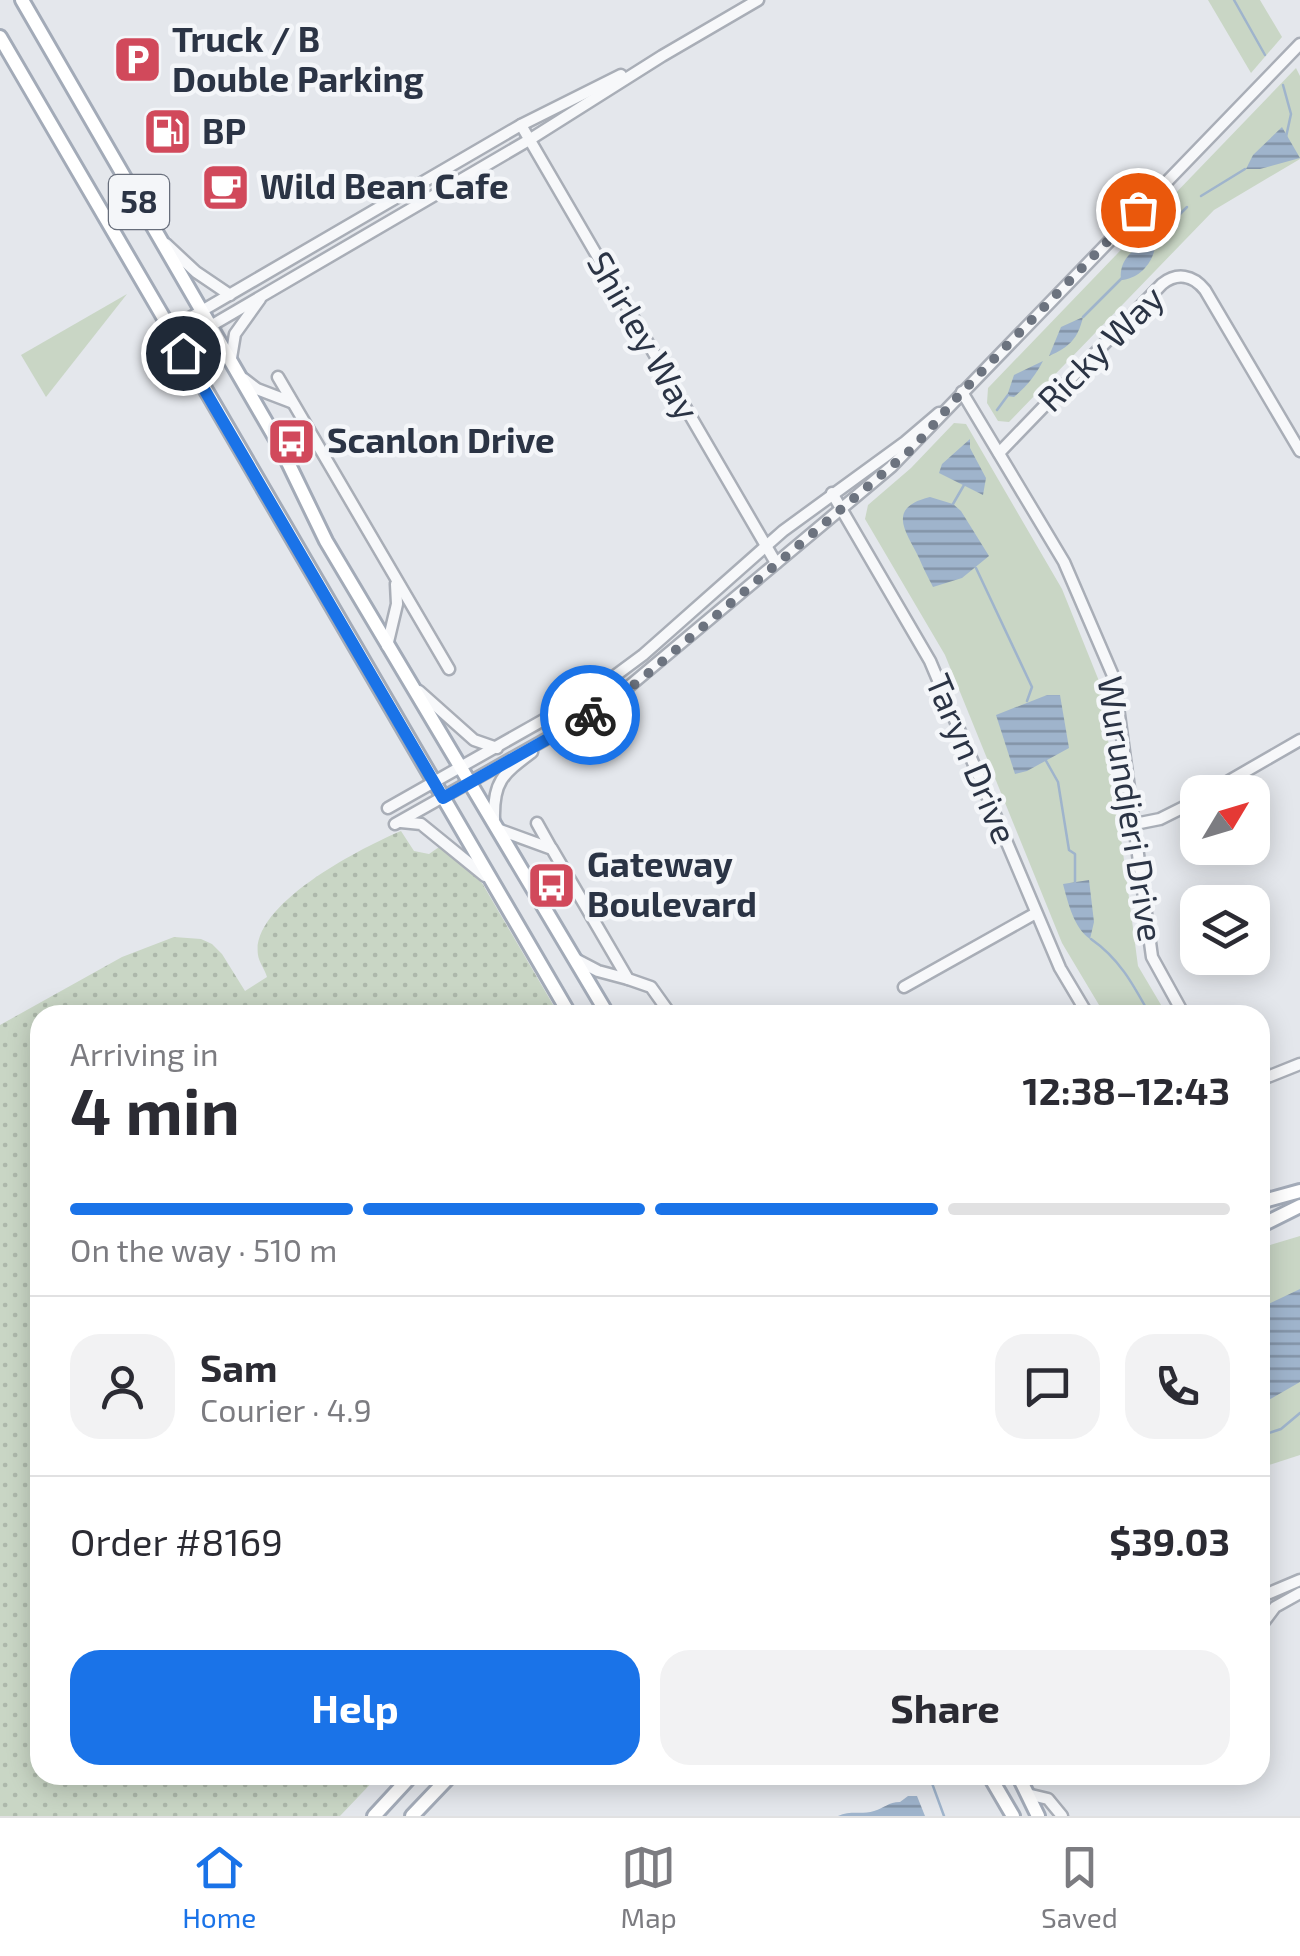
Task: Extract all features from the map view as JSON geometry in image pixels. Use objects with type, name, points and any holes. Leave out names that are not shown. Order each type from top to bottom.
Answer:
[{"type":"main road","name":"58","points":[[22,0],[280,448],[326,540],[387,646],[602,1005]]},
{"type":"main road","points":[[35,24],[38,0]]},
{"type":"main road","name":"58","points":[[0,38],[564,1005]]},
{"type":"main road","points":[[0,59],[16,65]]},
{"type":"main road","points":[[1270,1199],[1300,1191]]},
{"type":"main road","points":[[1270,1221],[1300,1206]]},
{"type":"main road","points":[[374,1816],[403,1785]]},
{"type":"main road","points":[[412,1816],[441,1785]]},
{"type":"main road","points":[[996,1785],[1013,1816]]},
{"type":"main road","points":[[1024,1785],[1038,1816]]},
{"type":"street","points":[[178,345],[529,140],[758,0]]},
{"type":"street","points":[[495,886],[421,824],[410,820],[395,824],[608,704],[913,448],[962,392],[1300,44]]},
{"type":"street","points":[[169,330],[521,126],[662,56]]},
{"type":"street","name":"Shirley Way","points":[[521,126],[776,564]]},
{"type":"street","points":[[158,236],[196,272],[230,295]]},
{"type":"street","name":"Ricky Way","points":[[999,453],[1162,284],[1180,276],[1195,280],[1206,290],[1300,451]]},
{"type":"street","points":[[231,362],[235,334],[264,294]]},
{"type":"street","points":[[239,376],[257,389],[292,402]]},
{"type":"street","points":[[278,377],[449,669]]},
{"type":"street","points":[[388,808],[593,692],[643,655],[765,547],[905,442],[962,392]]},
{"type":"street","name":"Wurundjeri Drive","points":[[962,392],[1070,575],[1109,664],[1117,688],[1152,957],[1178,1005]]},
{"type":"street","name":"Taryn Drive","points":[[832,494],[930,661],[1060,968],[1082,1005]]},
{"type":"street","points":[[387,646],[398,604],[395,578]]},
{"type":"street","points":[[643,655],[655,667]]},
{"type":"street","points":[[408,680],[474,740],[498,748]]},
{"type":"street","points":[[549,740],[511,768],[494,792],[497,824],[552,849]]},
{"type":"street","points":[[1239,775],[1300,740]]},
{"type":"street","points":[[1135,824],[1160,819],[1180,809]]},
{"type":"street","points":[[537,823],[628,979]]},
{"type":"street","points":[[904,987],[1036,912]]},
{"type":"street","points":[[576,960],[598,971],[650,986],[664,1005]]},
{"type":"street","points":[[1270,1076],[1300,1064]]},
{"type":"street","points":[[1270,1593],[1300,1580]]},
{"type":"street","points":[[1270,1613],[1275,1606],[1300,1593]]},
{"type":"street","points":[[1027,1785],[1062,1816]]},
{"type":"green space","points":[[1208,0],[1260,0],[1282,37],[1251,73]]},
{"type":"green space","points":[[1296,68],[1300,76],[1300,159],[1214,210],[1009,422],[998,421],[987,403],[988,388]]},
{"type":"green space","points":[[127,294],[46,397],[21,355]]},
{"type":"green space","points":[[954,423],[966,424],[1062,589],[1101,686],[1138,966],[1161,1005],[1099,1005],[1062,943],[945,655],[865,519],[868,505]]},
{"type":"green space","points":[[401,831],[414,851],[429,854],[442,845],[482,883],[553,1005],[36,1005],[122,957],[174,937],[212,944],[245,991],[267,977],[258,955],[260,936],[272,916],[312,880]]},
{"type":"green space","points":[[30,1008],[30,1785],[369,1785],[340,1816],[0,1816],[0,1025]]},
{"type":"green space","points":[[1300,1236],[1300,1455],[1270,1465],[1270,1245]]},
{"type":"water","points":[[1282,127],[1300,158],[1246,169],[1253,155]]},
{"type":"water","points":[[1155,237],[1154,252],[1147,266],[1135,276],[1121,280],[1126,259]]},
{"type":"water","points":[[1083,317],[1072,341],[1049,356],[1061,327]]},
{"type":"water","points":[[1043,361],[1023,389],[1014,397],[1007,396],[1014,375]]},
{"type":"water","points":[[970,439],[970,448],[986,478],[983,495],[939,473],[942,464]]},
{"type":"water","points":[[930,497],[953,504],[961,511],[989,556],[962,578],[933,587],[903,523],[907,508]]},
{"type":"water","points":[[1047,695],[1060,695],[1069,748],[1015,774],[996,715]]},
{"type":"water","points":[[1089,880],[1094,922],[1090,939],[1076,922],[1063,884]]},
{"type":"water","points":[[1300,1289],[1300,1382],[1270,1399],[1270,1303]]},
{"type":"water","points":[[917,1796],[925,1816],[838,1816],[874,1811]]},
{"type":"waterway","points":[[1234,0],[1265,55]]},
{"type":"waterway","points":[[1283,85],[1291,114],[1286,137]]},
{"type":"waterway","points":[[1201,196],[1245,169]]},
{"type":"waterway","points":[[1154,240],[1187,207]]},
{"type":"waterway","points":[[1083,317],[1123,277]]},
{"type":"waterway","points":[[997,410],[1008,395]]},
{"type":"waterway","points":[[953,504],[964,485]]},
{"type":"waterway","points":[[976,568],[1032,687],[1027,701]]},
{"type":"waterway","points":[[1045,759],[1058,782],[1069,850],[1075,854],[1075,883]]},
{"type":"waterway","points":[[1091,939],[1118,964],[1144,1005]]},
{"type":"waterway","points":[[1270,1433],[1300,1413]]},
{"type":"waterway","points":[[933,1785],[944,1816]]},
{"type":"way so far","points":[[590,715],[638,682],[913,448],[1138,210]]},
{"type":"place","name":"Truck / B Double Parking","points":[[137,60]]},
{"type":"place","name":"BP","points":[[167,132]]},
{"type":"place","name":"Wild Bean Cafe","points":[[225,187]]},
{"type":"place","name":"Scanlon Drive","points":[[292,441]]},
{"type":"place","name":"Gateway Boulevard","points":[[552,885]]},
{"type":"route","points":[[183,353],[443,798],[590,715]]}]
